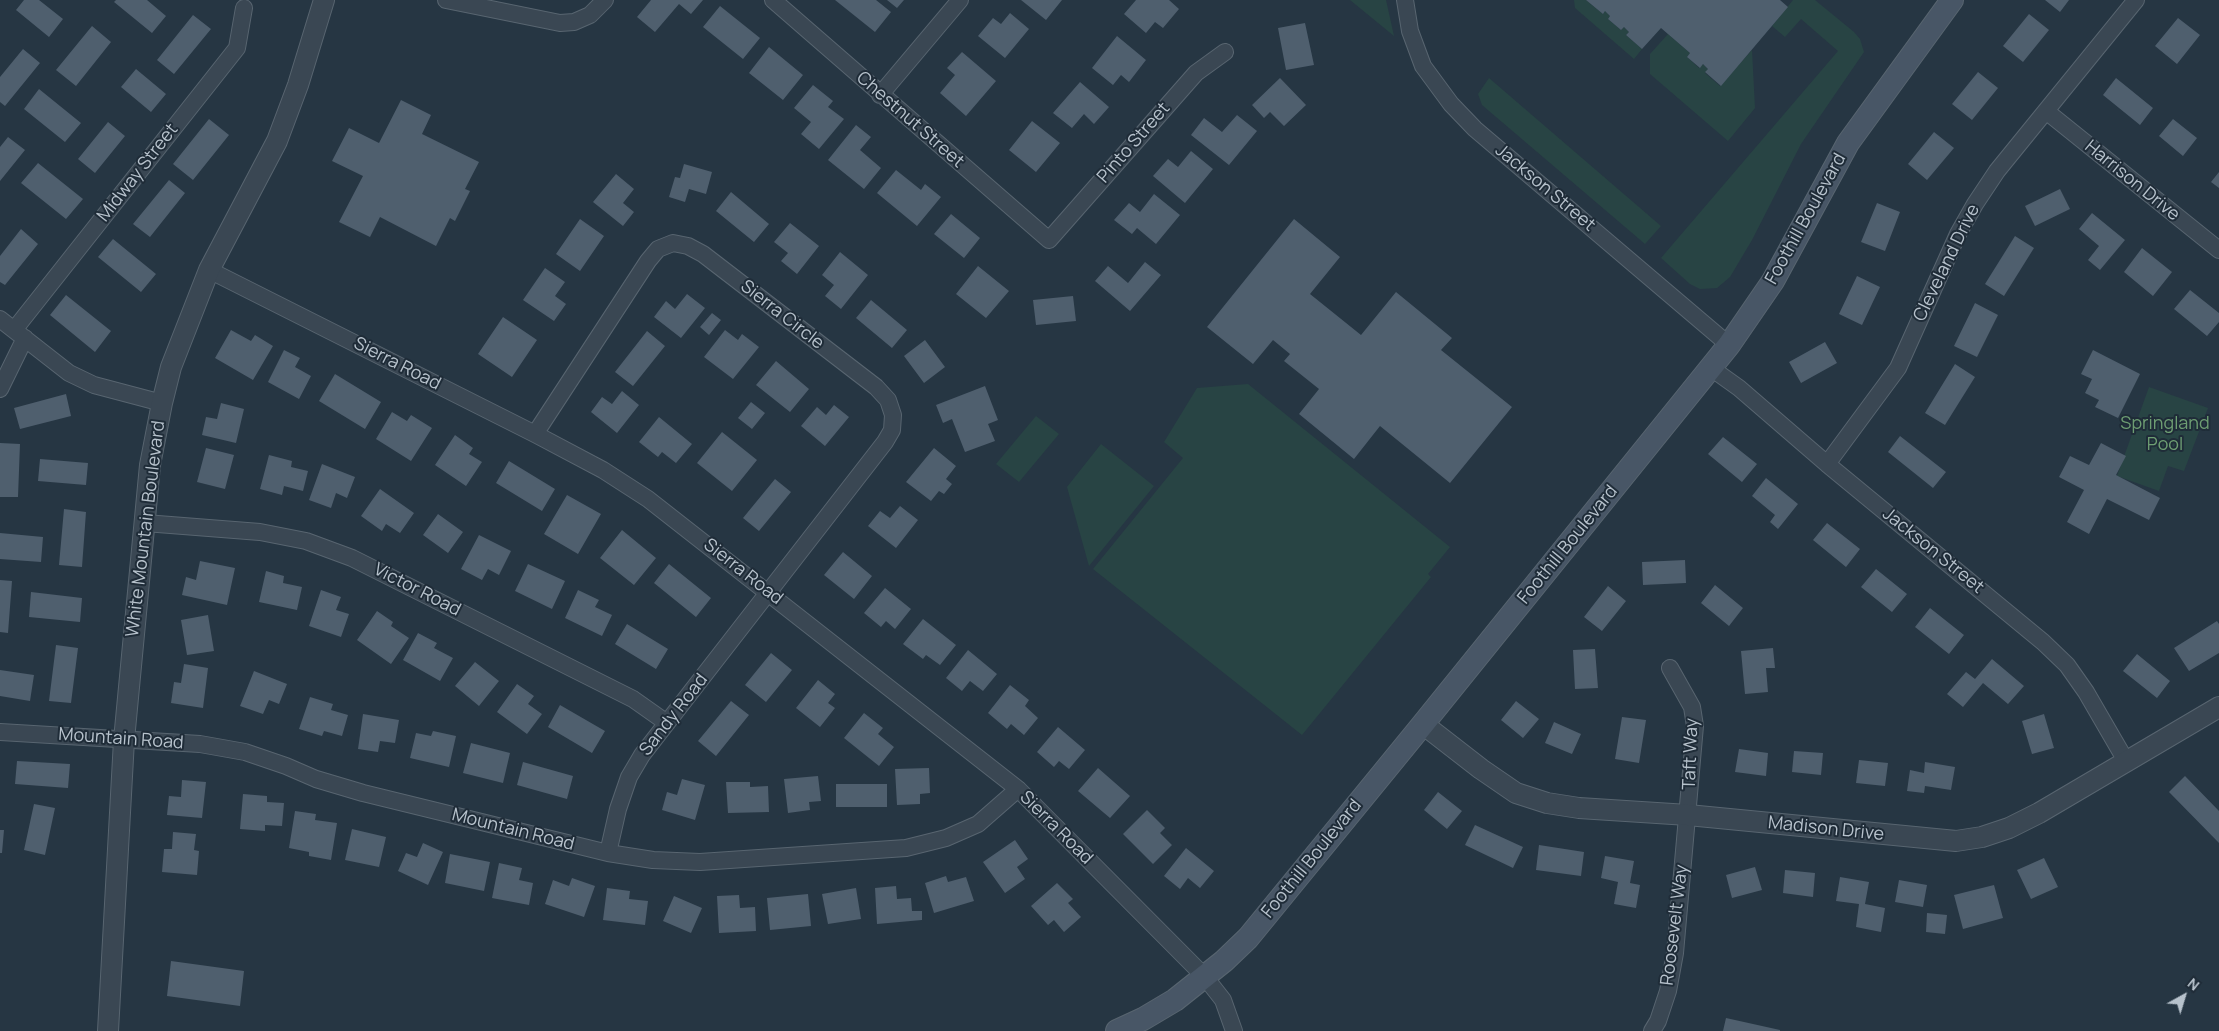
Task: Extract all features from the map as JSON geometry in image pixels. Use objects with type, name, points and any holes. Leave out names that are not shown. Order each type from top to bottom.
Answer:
[{"type":"main road","name":"Foothill Boulevard","points":[[1117,1031],[1143,1019],[1175,1000],[1248,938],[1424,724],[1729,345],[1772,281],[1848,143],[1952,0]]},
{"type":"street","name":"White Mountain Boulevard","points":[[108,1031],[124,740],[150,465],[162,403],[171,367],[209,270],[276,141],[298,85],[324,0]]},
{"type":"street","points":[[446,0],[560,23],[574,22],[590,15],[605,0]]},
{"type":"street","name":"Chestnut Street","points":[[773,0],[1049,240]]},
{"type":"street","points":[[880,95],[960,0]]},
{"type":"street","name":"Jackson Street","points":[[1405,0],[1410,31],[1424,66],[1451,104],[1475,129],[1729,345]]},
{"type":"street","name":"Cleveland Drive","points":[[1827,464],[1898,368],[1958,234],[1975,204],[1997,171],[2136,0]]},
{"type":"street","name":"Midway Street","points":[[0,389],[19,334],[236,48],[244,8]]},
{"type":"street","name":"Pinto Street","points":[[1049,240],[1196,73],[1225,52]]},
{"type":"street","name":"Harrison Drive","points":[[2046,112],[2219,250]]},
{"type":"street","name":"Sierra Circle","points":[[536,434],[648,261],[658,249],[673,243],[688,246],[703,254],[876,388],[888,400],[893,415],[892,430],[885,442],[769,592]]},
{"type":"street","name":"Sierra Road","points":[[209,270],[536,434],[603,470],[648,499],[1018,789],[1204,977],[1223,1000],[1234,1031]]},
{"type":"street","points":[[0,319],[69,373],[94,385],[162,403]]},
{"type":"street","name":"Jackson Street","points":[[1711,368],[1739,388],[1827,464],[2044,642],[2061,659],[2086,692],[2126,761]]},
{"type":"street","name":"Victor Road","points":[[145,523],[260,532],[306,541],[352,558],[633,699],[668,723]]},
{"type":"street","name":"Sandy Road","points":[[608,853],[618,809],[629,777],[642,754],[769,592]]},
{"type":"street","name":"Taft Way","points":[[1670,668],[1692,707],[1695,726],[1688,815]]},
{"type":"street","name":"Madison Drive","points":[[1424,724],[1481,769],[1516,792],[1547,804],[1688,815],[1956,841],[1982,837],[2009,828],[2039,813],[2219,707]]},
{"type":"street","name":"Mountain Road","points":[[0,732],[200,744],[245,752],[316,779],[364,793],[608,853],[653,860],[700,862],[906,848],[946,838],[978,824],[1018,789]]},
{"type":"street","name":"Roosevelt Way","points":[[1652,1031],[1658,1021],[1668,991],[1675,953],[1688,815]]},
{"type":"green space","points":[[1350,0],[1386,0],[1394,36]]},
{"type":"green space","points":[[1574,0],[1586,0],[1603,14],[1605,11],[1610,16],[1608,19],[1621,30],[1624,27],[1629,32],[1626,35],[1642,49],[1634,59],[1575,8]]},
{"type":"green space","points":[[1793,0],[1815,0],[1854,32],[1860,39],[1864,52],[1801,144],[1752,240],[1730,277],[1717,288],[1700,289],[1690,284],[1661,258],[1838,51],[1801,19],[1785,37],[1772,26]]},
{"type":"green space","points":[[1668,34],[1690,53],[1687,57],[1699,68],[1703,64],[1708,69],[1705,73],[1720,86],[1752,50],[1755,108],[1728,141],[1650,74],[1650,54]]},
{"type":"green space","points":[[1489,78],[1661,226],[1645,244],[1482,105],[1478,94]]},
{"type":"green space","points":[[1248,384],[1450,547],[1428,574],[1431,577],[1302,735],[1093,569],[1183,458],[1164,442],[1197,388]]},
{"type":"green space","name":"Springland Pool","points":[[2149,387],[2208,408],[2184,471],[2168,466],[2159,491],[2117,476]]},
{"type":"green space","points":[[1036,416],[1059,434],[1019,482],[996,464]]},
{"type":"green space","points":[[1101,444],[1154,486],[1089,566],[1067,487]]},
{"type":"building","points":[[24,0],[39,0],[63,19],[49,37],[16,10]]},
{"type":"building","points":[[116,0],[147,0],[166,16],[152,33],[114,2]]},
{"type":"building","points":[[651,0],[703,0],[691,14],[679,4],[655,32],[637,17]]},
{"type":"building","points":[[835,0],[876,0],[891,12],[875,32]]},
{"type":"building","points":[[887,0],[904,0],[897,8]]},
{"type":"building","points":[[1021,0],[1062,0],[1046,20]]},
{"type":"building","points":[[1136,0],[1169,0],[1179,9],[1163,28],[1155,22],[1146,33],[1124,14]]},
{"type":"building","points":[[1586,0],[1780,0],[1788,7],[1721,86],[1705,72],[1708,69],[1703,64],[1700,68],[1687,57],[1690,53],[1661,28],[1642,49],[1626,35],[1629,32],[1624,27],[1621,30],[1608,19],[1610,16],[1605,11],[1603,14]]},
{"type":"building","points":[[2045,0],[2069,0],[2060,12]]},
{"type":"building","points":[[720,6],[760,38],[743,59],[703,27]]},
{"type":"building","points":[[1010,13],[1029,29],[1005,58],[978,36],[993,18],[1001,24]]},
{"type":"building","points":[[2029,14],[2049,30],[2023,62],[2003,46]]},
{"type":"building","points":[[193,15],[211,29],[174,74],[157,60]]},
{"type":"building","points":[[2178,18],[2200,35],[2177,64],[2155,46]]},
{"type":"building","points":[[1305,23],[1314,65],[1286,70],[1278,28]]},
{"type":"building","points":[[92,26],[111,42],[76,86],[56,70]]},
{"type":"building","points":[[1117,36],[1146,60],[1129,82],[1121,75],[1113,85],[1092,68]]},
{"type":"building","points":[[769,47],[803,75],[783,100],[749,73]]},
{"type":"building","points":[[23,49],[40,63],[5,106],[0,102],[0,77]]},
{"type":"building","points":[[962,52],[996,81],[966,116],[940,93],[955,75],[947,68]]},
{"type":"building","points":[[136,69],[166,94],[151,112],[121,87]]},
{"type":"building","points":[[1978,72],[1998,88],[1972,120],[1952,104]]},
{"type":"building","points":[[1280,78],[1306,105],[1284,126],[1270,112],[1264,118],[1252,105]]},
{"type":"building","points":[[2116,78],[2153,108],[2140,125],[2103,95]]},
{"type":"building","points":[[1080,82],[1109,107],[1094,124],[1084,114],[1072,128],[1053,113]]},
{"type":"building","points":[[813,85],[833,101],[828,107],[844,119],[819,149],[801,134],[811,122],[794,108]]},
{"type":"building","points":[[39,89],[81,123],[65,142],[24,109]]},
{"type":"building","points":[[401,100],[431,115],[422,134],[479,162],[465,189],[470,191],[455,221],[450,218],[436,246],[380,217],[370,237],[339,222],[363,176],[332,161],[349,128],[379,143]]},
{"type":"building","points":[[1237,115],[1257,131],[1229,165],[1191,135],[1204,118],[1222,132]]},
{"type":"building","points":[[209,119],[229,135],[193,180],[173,164]]},
{"type":"building","points":[[2173,119],[2197,138],[2183,156],[2159,136]]},
{"type":"building","points":[[1032,121],[1060,143],[1036,172],[1009,150]]},
{"type":"building","points":[[108,122],[125,136],[95,173],[78,159]]},
{"type":"building","points":[[856,125],[871,137],[860,150],[881,168],[864,189],[828,160]]},
{"type":"building","points":[[1934,132],[1954,148],[1927,180],[1908,164]]},
{"type":"building","points":[[8,137],[25,150],[0,181],[0,147]]},
{"type":"building","points":[[1191,151],[1213,169],[1185,203],[1153,176],[1168,159],[1178,167]]},
{"type":"building","points":[[38,163],[83,199],[66,219],[21,183]]},
{"type":"building","points":[[684,164],[712,172],[706,194],[689,189],[685,202],[669,197],[675,177],[680,178]]},
{"type":"building","points":[[896,170],[921,190],[925,184],[941,197],[917,226],[877,193]]},
{"type":"building","points":[[2219,172],[2219,188],[2211,182]]},
{"type":"building","points":[[616,174],[634,189],[623,203],[634,212],[623,226],[593,202]]},
{"type":"building","points":[[169,180],[185,193],[150,237],[133,224]]},
{"type":"building","points":[[2060,189],[2070,209],[2035,226],[2025,206]]},
{"type":"building","points":[[731,192],[769,224],[754,242],[716,211]]},
{"type":"building","points":[[1154,194],[1180,215],[1156,244],[1137,228],[1132,234],[1114,220],[1129,203],[1140,212]]},
{"type":"building","points":[[1877,203],[1900,212],[1885,251],[1861,242]]},
{"type":"building","points":[[2092,213],[2125,240],[2100,270],[2088,260],[2099,246],[2079,229]]},
{"type":"building","points":[[951,214],[980,238],[964,258],[934,234]]},
{"type":"building","points":[[580,219],[604,236],[580,271],[556,254]]},
{"type":"building","points":[[1294,219],[1340,257],[1310,294],[1361,335],[1396,292],[1452,338],[1441,350],[1512,407],[1450,483],[1380,426],[1354,459],[1299,414],[1319,389],[1284,361],[1290,354],[1273,340],[1253,364],[1207,327]]},
{"type":"building","points":[[790,223],[819,246],[797,274],[781,261],[788,253],[774,242]]},
{"type":"building","points":[[21,229],[38,244],[5,285],[0,282],[0,256]]},
{"type":"building","points":[[2015,236],[2034,248],[2004,296],[1985,284]]},
{"type":"building","points":[[113,239],[156,274],[141,292],[98,257]]},
{"type":"building","points":[[2142,248],[2172,272],[2153,296],[2124,272]]},
{"type":"building","points":[[840,252],[868,275],[841,309],[825,296],[834,285],[822,275]]},
{"type":"building","points":[[1145,262],[1161,275],[1130,311],[1095,281],[1108,266],[1128,283]]},
{"type":"building","points":[[978,266],[1009,291],[986,318],[956,294]]},
{"type":"building","points":[[545,268],[565,282],[555,296],[566,304],[554,321],[523,300]]},
{"type":"building","points":[[1857,276],[1880,287],[1862,325],[1839,314]]},
{"type":"building","points":[[2190,290],[2219,313],[2219,322],[2207,336],[2174,309]]},
{"type":"building","points":[[687,294],[705,308],[681,338],[654,317],[666,301],[675,309]]},
{"type":"building","points":[[66,295],[111,331],[95,352],[50,315]]},
{"type":"building","points":[[1073,296],[1076,321],[1036,325],[1033,300]]},
{"type":"building","points":[[871,300],[907,330],[892,348],[856,318]]},
{"type":"building","points":[[1975,303],[1998,315],[1977,357],[1954,346]]},
{"type":"building","points":[[712,313],[721,320],[709,335],[700,327]]},
{"type":"building","points":[[503,317],[537,340],[512,377],[478,354]]},
{"type":"building","points":[[231,330],[251,341],[255,335],[273,346],[253,380],[215,358]]},
{"type":"building","points":[[725,330],[738,340],[742,334],[759,347],[733,379],[704,357]]},
{"type":"building","points":[[647,331],[665,346],[633,386],[615,372]]},
{"type":"building","points":[[925,340],[945,367],[924,383],[904,356]]},
{"type":"building","points":[[1825,342],[1837,363],[1801,383],[1789,362]]},
{"type":"building","points":[[284,350],[300,358],[295,367],[311,376],[299,399],[268,382]]},
{"type":"building","points":[[2093,350],[2140,374],[2118,418],[2095,407],[2099,400],[2085,393],[2092,379],[2081,374]]},
{"type":"building","points":[[776,361],[809,389],[790,412],[756,385]]},
{"type":"building","points":[[1955,364],[1975,377],[1945,425],[1925,413]]},
{"type":"building","points":[[335,374],[381,402],[365,429],[319,401]]},
{"type":"building","points":[[985,386],[998,420],[988,424],[995,441],[965,452],[952,419],[943,423],[936,405]]},
{"type":"building","points":[[622,391],[639,405],[617,433],[591,412],[602,397],[612,404]]},
{"type":"building","points":[[66,394],[71,416],[20,429],[14,408]]},
{"type":"building","points":[[751,402],[765,413],[752,429],[738,418]]},
{"type":"building","points":[[221,403],[244,409],[236,443],[202,435],[206,417],[217,419]]},
{"type":"building","points":[[834,405],[849,417],[825,446],[801,426],[817,407],[826,415]]},
{"type":"building","points":[[392,412],[407,421],[411,415],[432,428],[411,461],[376,439]]},
{"type":"building","points":[[659,417],[692,444],[676,463],[662,452],[658,457],[639,442]]},
{"type":"building","points":[[722,432],[757,460],[732,491],[697,463]]},
{"type":"building","points":[[455,435],[473,448],[469,454],[482,462],[466,486],[435,465]]},
{"type":"building","points":[[1900,436],[1946,472],[1933,488],[1888,452]]},
{"type":"building","points":[[1723,437],[1757,464],[1742,482],[1708,454]]},
{"type":"building","points":[[0,443],[20,444],[18,497],[0,497]]},
{"type":"building","points":[[2101,443],[2126,456],[2116,475],[2160,498],[2149,520],[2107,499],[2089,534],[2067,522],[2084,490],[2059,477],[2070,456],[2089,465]]},
{"type":"building","points":[[206,448],[234,455],[225,489],[197,482]]},
{"type":"building","points":[[934,448],[956,466],[946,479],[952,484],[944,494],[939,491],[931,501],[906,482]]},
{"type":"building","points":[[269,455],[292,461],[291,467],[308,471],[303,491],[284,486],[282,495],[260,489]]},
{"type":"building","points":[[40,459],[88,463],[86,485],[38,481]]},
{"type":"building","points":[[509,461],[555,489],[542,511],[496,483]]},
{"type":"building","points":[[322,464],[355,477],[347,498],[336,493],[331,508],[309,500]]},
{"type":"building","points":[[1766,478],[1798,504],[1778,529],[1770,522],[1775,515],[1752,496]]},
{"type":"building","points":[[775,479],[791,492],[759,531],[743,518]]},
{"type":"building","points":[[380,489],[414,513],[400,533],[386,524],[382,531],[361,516]]},
{"type":"building","points":[[567,495],[601,514],[578,554],[544,534]]},
{"type":"building","points":[[900,506],[918,520],[896,548],[868,526],[880,511],[890,518]]},
{"type":"building","points":[[64,509],[86,512],[82,567],[59,565]]},
{"type":"building","points":[[438,514],[463,532],[448,553],[423,535]]},
{"type":"building","points":[[1827,523],[1860,549],[1846,567],[1813,540]]},
{"type":"building","points":[[622,530],[656,558],[634,585],[600,558]]},
{"type":"building","points":[[0,533],[43,537],[41,562],[0,559]]},
{"type":"building","points":[[479,535],[511,551],[499,575],[488,569],[482,580],[461,569]]},
{"type":"building","points":[[843,552],[872,576],[854,599],[824,575]]},
{"type":"building","points":[[1685,560],[1686,583],[1643,585],[1642,562]]},
{"type":"building","points":[[200,561],[235,568],[227,605],[182,595],[186,577],[196,580]]},
{"type":"building","points":[[528,564],[565,581],[552,609],[515,591]]},
{"type":"building","points":[[669,564],[711,598],[696,617],[654,583]]},
{"type":"building","points":[[1876,569],[1907,594],[1892,612],[1861,587]]},
{"type":"building","points":[[266,571],[284,576],[283,583],[302,587],[297,610],[259,602]]},
{"type":"building","points":[[0,580],[12,581],[8,633],[0,632]]},
{"type":"building","points":[[1715,585],[1743,608],[1729,626],[1701,603]]},
{"type":"building","points":[[1608,586],[1626,601],[1602,631],[1584,617]]},
{"type":"building","points":[[885,588],[911,609],[895,629],[886,621],[881,627],[864,613]]},
{"type":"building","points":[[321,590],[341,597],[336,610],[349,614],[341,637],[309,626]]},
{"type":"building","points":[[578,590],[599,600],[595,607],[612,615],[602,636],[565,618]]},
{"type":"building","points":[[31,592],[82,598],[80,622],[29,617]]},
{"type":"building","points":[[1930,608],[1964,635],[1949,654],[1915,627]]},
{"type":"building","points":[[377,611],[393,622],[391,626],[409,638],[391,664],[357,640]]},
{"type":"building","points":[[208,615],[214,651],[187,655],[181,620]]},
{"type":"building","points":[[923,619],[956,645],[940,665],[926,655],[923,659],[903,644]]},
{"type":"building","points":[[2217,621],[2219,624],[2219,653],[2189,671],[2174,648]]},
{"type":"building","points":[[627,624],[668,649],[656,669],[615,644]]},
{"type":"building","points":[[418,633],[437,643],[434,648],[453,658],[440,681],[403,660]]},
{"type":"building","points":[[56,645],[78,648],[71,703],[49,701]]},
{"type":"building","points":[[1773,648],[1775,668],[1766,668],[1768,692],[1745,694],[1741,651]]},
{"type":"building","points":[[1595,649],[1598,688],[1575,689],[1573,650]]},
{"type":"building","points":[[968,650],[997,674],[983,691],[970,681],[962,691],[946,678]]},
{"type":"building","points":[[771,653],[792,670],[766,702],[745,685]]},
{"type":"building","points":[[2137,654],[2170,681],[2157,698],[2123,671]]},
{"type":"building","points":[[1992,659],[2024,686],[2008,704],[1983,683],[1963,707],[1947,694],[1966,672],[1975,679]]},
{"type":"building","points":[[475,662],[499,681],[479,706],[455,686]]},
{"type":"building","points":[[184,664],[208,668],[203,708],[171,703],[174,682],[181,683]]},
{"type":"building","points":[[0,670],[34,675],[30,701],[0,696]]},
{"type":"building","points":[[254,671],[287,684],[279,704],[269,700],[263,714],[240,706]]},
{"type":"building","points":[[818,680],[835,694],[828,703],[835,708],[820,727],[796,708]]},
{"type":"building","points":[[517,684],[534,696],[528,704],[542,714],[527,734],[497,712]]},
{"type":"building","points":[[1010,685],[1029,700],[1025,706],[1038,718],[1024,735],[1011,724],[1007,729],[988,713]]},
{"type":"building","points":[[310,697],[333,704],[331,710],[348,715],[342,736],[324,731],[322,736],[299,729]]},
{"type":"building","points":[[731,701],[749,715],[716,756],[698,741]]},
{"type":"building","points":[[1516,701],[1539,719],[1523,738],[1501,720]]},
{"type":"building","points":[[560,705],[605,731],[592,753],[548,727]]},
{"type":"building","points":[[864,713],[883,728],[878,734],[894,747],[879,766],[844,738]]},
{"type":"building","points":[[363,714],[399,720],[395,743],[380,741],[378,752],[358,749]]},
{"type":"building","points":[[2044,714],[2054,748],[2032,754],[2022,721]]},
{"type":"building","points":[[1622,717],[1646,720],[1639,763],[1615,759]]},
{"type":"building","points":[[1554,722],[1581,734],[1572,754],[1545,743]]},
{"type":"building","points":[[1058,727],[1085,750],[1069,769],[1059,761],[1054,767],[1037,752]]},
{"type":"building","points":[[433,731],[456,736],[449,767],[410,758],[416,733],[431,736]]},
{"type":"building","points":[[471,743],[510,753],[503,783],[463,773]]},
{"type":"building","points":[[1739,749],[1768,753],[1766,776],[1735,772]]},
{"type":"building","points":[[1794,751],[1823,753],[1821,775],[1792,772]]},
{"type":"building","points":[[1859,760],[1888,763],[1885,786],[1856,783]]},
{"type":"building","points":[[17,761],[70,764],[68,788],[15,784]]},
{"type":"building","points":[[523,762],[573,776],[567,799],[517,785]]},
{"type":"building","points":[[1925,762],[1955,767],[1951,790],[1925,786],[1924,793],[1907,791],[1910,770],[1924,773]]},
{"type":"building","points":[[929,768],[930,793],[920,794],[920,804],[897,805],[895,769]]},
{"type":"building","points":[[1098,768],[1130,796],[1110,818],[1078,791]]},
{"type":"building","points":[[818,776],[821,801],[809,802],[810,810],[788,813],[784,779]]},
{"type":"building","points":[[2185,776],[2219,811],[2219,843],[2169,792]]},
{"type":"building","points":[[682,779],[705,785],[695,820],[662,810],[667,792],[677,795]]},
{"type":"building","points":[[182,780],[206,782],[202,818],[167,815],[169,796],[181,797]]},
{"type":"building","points":[[726,782],[750,782],[750,787],[768,786],[769,812],[728,813]]},
{"type":"building","points":[[836,784],[887,784],[887,807],[836,807]]},
{"type":"building","points":[[1438,792],[1462,811],[1447,829],[1424,810]]},
{"type":"building","points":[[243,794],[267,796],[267,802],[284,803],[282,826],[265,825],[265,831],[240,829]]},
{"type":"building","points":[[34,804],[55,808],[45,855],[24,850]]},
{"type":"building","points":[[1147,810],[1165,828],[1160,833],[1172,845],[1153,864],[1123,834]]},
{"type":"building","points":[[295,811],[316,814],[315,820],[337,823],[331,860],[309,856],[309,852],[289,848]]},
{"type":"building","points":[[1475,825],[1523,847],[1513,868],[1465,845]]},
{"type":"building","points":[[352,829],[386,837],[379,867],[345,860]]},
{"type":"building","points":[[0,830],[4,830],[2,853],[0,853]]},
{"type":"building","points":[[173,832],[196,834],[194,850],[199,851],[197,875],[162,872],[164,849],[172,849]]},
{"type":"building","points":[[1015,840],[1028,859],[1017,867],[1025,879],[1005,893],[983,862]]},
{"type":"building","points":[[423,843],[443,852],[428,885],[398,871],[406,853],[417,857]]},
{"type":"building","points":[[1539,845],[1584,852],[1581,876],[1536,870]]},
{"type":"building","points":[[1186,848],[1214,871],[1200,888],[1188,878],[1180,889],[1164,876]]},
{"type":"building","points":[[450,854],[490,862],[484,891],[445,883]]},
{"type":"building","points":[[1605,856],[1634,861],[1630,883],[1640,885],[1636,908],[1614,904],[1618,882],[1601,878]]},
{"type":"building","points":[[2044,858],[2058,887],[2031,899],[2017,870]]},
{"type":"building","points":[[499,863],[522,868],[519,880],[533,883],[529,905],[492,898]]},
{"type":"building","points":[[1755,867],[1762,890],[1732,898],[1726,875]]},
{"type":"building","points":[[1785,870],[1815,873],[1813,897],[1783,893]]},
{"type":"building","points":[[946,876],[948,882],[966,877],[974,901],[934,913],[925,883]]},
{"type":"building","points":[[1840,877],[1869,882],[1865,904],[1885,908],[1881,932],[1856,927],[1859,904],[1836,901]]},
{"type":"building","points":[[572,878],[595,886],[584,917],[545,904],[553,880],[569,886]]},
{"type":"building","points":[[1899,880],[1927,885],[1923,907],[1895,902]]},
{"type":"building","points":[[1057,883],[1073,899],[1068,903],[1081,917],[1064,932],[1054,920],[1048,925],[1031,906]]},
{"type":"building","points":[[1994,885],[2003,918],[1963,929],[1954,895]]},
{"type":"building","points":[[896,886],[897,899],[911,898],[912,911],[922,911],[922,920],[877,924],[875,888]]},
{"type":"building","points":[[607,888],[630,891],[629,899],[648,901],[645,925],[603,920]]},
{"type":"building","points":[[856,888],[861,919],[828,924],[822,894]]},
{"type":"building","points":[[808,894],[811,926],[770,930],[767,898]]},
{"type":"building","points":[[739,895],[740,908],[755,907],[756,931],[719,933],[717,896]]},
{"type":"building","points":[[674,896],[702,908],[691,933],[663,921]]},
{"type":"building","points":[[1927,913],[1947,915],[1945,934],[1926,932]]},
{"type":"building","points":[[171,961],[244,971],[240,1006],[167,996]]},
{"type":"building","points":[[1726,1018],[1780,1030],[1780,1031],[1723,1031]]}]
